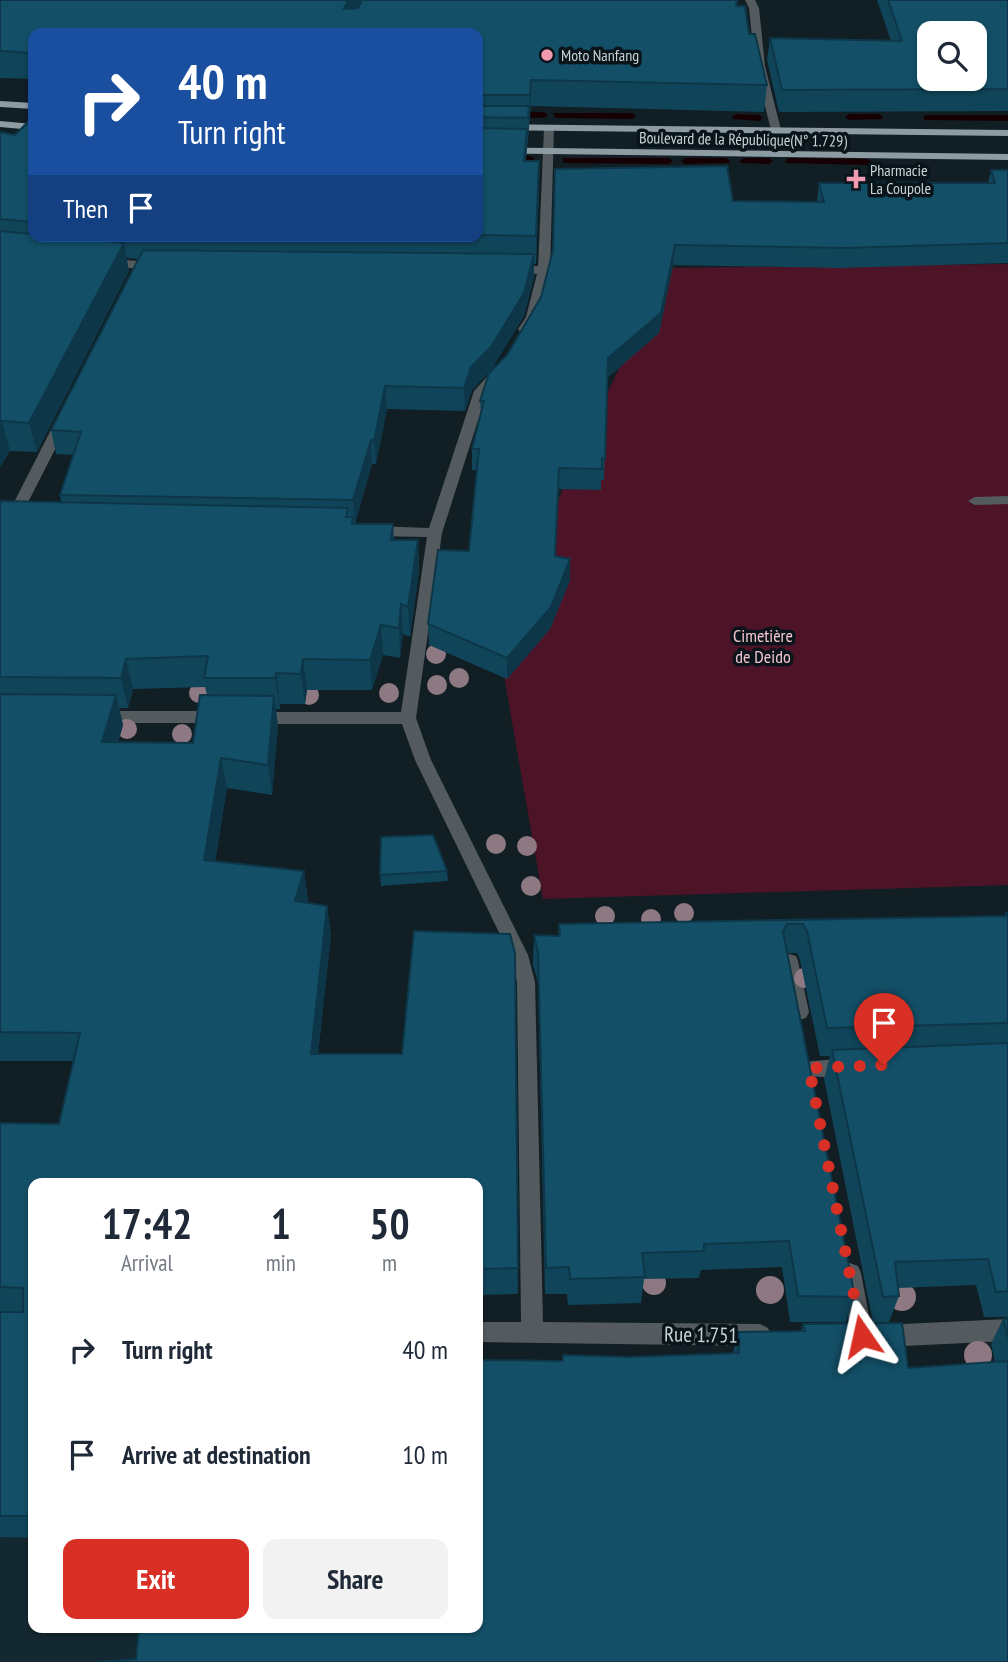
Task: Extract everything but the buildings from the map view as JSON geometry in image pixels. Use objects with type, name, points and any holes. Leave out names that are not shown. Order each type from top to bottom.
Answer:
[{"type":"main road","points":[[0,104],[28,106]]},
{"type":"main road","points":[[0,124],[28,127]]},
{"type":"main road","name":"Boulevard de la République(N° 1.729)","points":[[483,127],[1008,133]]},
{"type":"main road","name":"Boulevard de la République(N° 1.729)","points":[[483,150],[1008,157]]},
{"type":"street","points":[[750,0],[754,8],[761,66],[776,130]]},
{"type":"street","points":[[517,341],[532,317],[544,270],[549,128]]},
{"type":"street","points":[[89,261],[137,272],[169,267]]},
{"type":"street","points":[[489,270],[544,270]]},
{"type":"street","points":[[508,357],[498,374],[481,391],[435,533],[408,718],[424,760],[519,956],[526,982],[532,1333]]},
{"type":"street","points":[[12,524],[72,401]]},
{"type":"street","points":[[975,501],[1008,500]]},
{"type":"street","points":[[353,531],[435,533]]},
{"type":"street","points":[[82,717],[408,718]]},
{"type":"street","points":[[789,961],[802,1028]]},
{"type":"street","points":[[815,1095],[808,1061],[876,1066]]},
{"type":"street","points":[[846,1256],[862,1336]]},
{"type":"street","points":[[835,1336],[1008,1330]]},
{"type":"street","name":"Rue 1.751","points":[[483,1332],[780,1336]]},
{"type":"shaded area","points":[[0,1537],[28,1538],[28,1633],[206,1633],[204,1662],[0,1662]]},
{"type":"green space","name":"Cimetière de Deido","points":[[1008,264],[1008,885],[543,899],[499,647],[571,469],[667,268]]},
{"type":"waterway","points":[[483,114],[544,115]]},
{"type":"waterway","points":[[557,115],[632,116]]},
{"type":"waterway","points":[[736,117],[759,118]]},
{"type":"waterway","points":[[849,117],[879,117]]},
{"type":"waterway","points":[[927,118],[1008,118]]},
{"type":"waterway","points":[[483,158],[531,159]]},
{"type":"waterway","points":[[566,160],[669,161]]},
{"type":"waterway","points":[[685,161],[726,161]]},
{"type":"waterway","points":[[744,161],[769,161]]},
{"type":"waterway","points":[[789,161],[868,162]]},
{"type":"place","name":"Moto Nanfang","points":[[547,55]]},
{"type":"place","name":"Pharmacie La Coupole","points":[[856,179]]},
{"type":"route","points":[[862,1336],[809,1068],[884,1065]]}]
